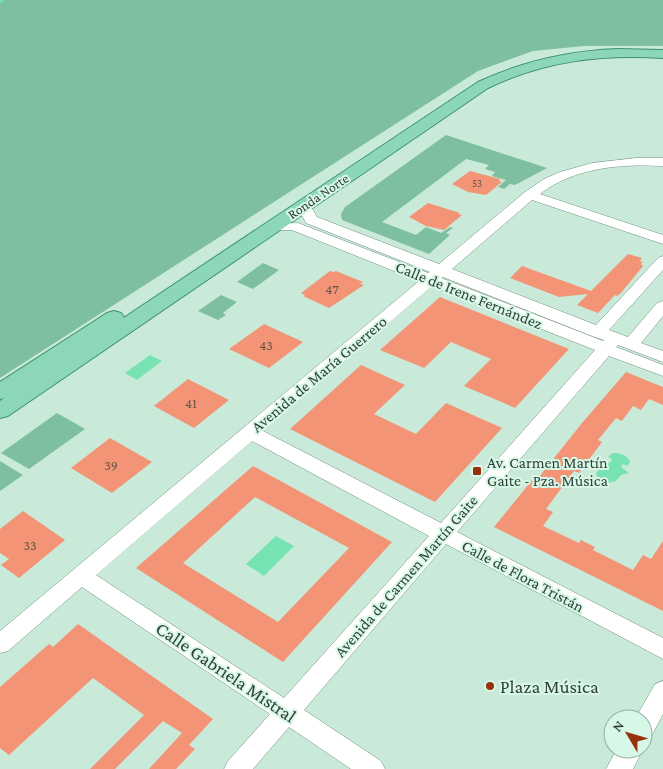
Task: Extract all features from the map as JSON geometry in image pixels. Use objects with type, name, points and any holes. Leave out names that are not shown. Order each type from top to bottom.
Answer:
[{"type":"main road","name":"Ronda Norte","points":[[0,392],[479,77],[512,63],[556,52],[613,48],[663,49]]},
{"type":"main road","name":"Ronda Norte","points":[[0,412],[472,92],[508,73],[542,62],[583,55],[663,54]]},
{"type":"street","name":"Avenida de María Guerrero","points":[[0,644],[530,195],[553,179],[582,170],[626,162],[663,162]]},
{"type":"street","points":[[530,195],[663,240]]},
{"type":"street","name":"Calle de Irene Fernández","points":[[304,206],[311,220],[437,275]]},
{"type":"street","name":"Calle de Irene Fernández","points":[[272,227],[293,226],[437,275],[612,341],[663,357]]},
{"type":"street","name":"Avenida de Carmen Martín Gaite","points":[[236,769],[612,341],[663,261]]},
{"type":"street","name":"Avenida de Carmen Martín Gaite","points":[[612,341],[663,306]]},
{"type":"street","name":"Calle de Irene Fernández","points":[[612,341],[663,371]]},
{"type":"street","name":"Calle de Flora Tristán","points":[[250,432],[663,649]]},
{"type":"street","name":"Calle Gabriela Mistral","points":[[80,575],[372,769]]},
{"type":"street","points":[[653,710],[663,692]]},
{"type":"shaded area","points":[[0,0],[663,0],[663,46],[584,46],[533,51],[478,71],[0,378]]},
{"type":"shaded area","points":[[446,135],[547,168],[515,185],[510,184],[504,189],[498,187],[506,180],[492,176],[495,172],[485,169],[489,165],[466,159],[382,222],[416,235],[426,227],[441,233],[450,227],[453,228],[446,233],[450,235],[429,254],[342,220],[341,214],[345,207]]},
{"type":"shaded area","points":[[263,263],[279,270],[253,289],[237,282]]},
{"type":"shaded area","points":[[221,295],[237,302],[223,313],[226,315],[218,320],[198,311]]},
{"type":"shaded area","points":[[150,355],[162,361],[137,380],[125,373]]},
{"type":"shaded area","points":[[57,413],[85,429],[29,469],[1,453]]},
{"type":"shaded area","points":[[613,453],[626,456],[630,462],[627,466],[623,464],[621,467],[629,473],[621,475],[616,481],[607,483],[598,479],[596,473],[606,461],[610,463],[612,459],[608,457]]},
{"type":"shaded area","points":[[0,461],[23,475],[0,491]]},
{"type":"shaded area","points":[[276,536],[294,546],[264,576],[246,564]]},
{"type":"building","points":[[470,171],[500,179],[499,181],[502,182],[486,195],[468,192],[452,184]]},
{"type":"building","points":[[428,203],[462,215],[444,230],[426,226],[409,217]]},
{"type":"building","points":[[628,254],[642,258],[640,261],[643,262],[641,264],[643,266],[621,293],[617,296],[615,295],[598,313],[577,305],[588,294],[559,297],[510,278],[522,266],[591,291]]},
{"type":"building","points":[[330,271],[336,271],[363,282],[360,284],[364,285],[329,308],[303,296],[305,295],[301,293]]},
{"type":"building","points":[[440,297],[569,349],[515,408],[464,386],[491,359],[451,342],[424,368],[380,350]]},
{"type":"building","points":[[264,324],[303,342],[269,368],[229,349]]},
{"type":"building","points":[[361,365],[405,385],[374,414],[416,434],[446,403],[502,428],[435,502],[290,429]]},
{"type":"building","points":[[626,372],[663,387],[663,405],[649,399],[641,410],[633,406],[622,421],[616,418],[598,440],[602,442],[579,473],[574,471],[546,509],[553,512],[543,526],[579,543],[581,540],[595,547],[593,550],[633,570],[643,555],[651,559],[663,541],[663,611],[494,527],[532,480],[535,482]]},
{"type":"building","points":[[188,379],[229,400],[194,428],[154,406]]},
{"type":"building","points":[[110,438],[152,462],[112,493],[71,468]]},
{"type":"building","points":[[253,466],[392,542],[283,662],[136,568]],"holes":[[[255,497],[349,548],[278,622],[183,563]]]},
{"type":"building","points":[[23,511],[65,540],[19,578],[1,565],[9,559],[0,553],[0,529]]},
{"type":"building","points":[[78,624],[213,719],[189,745],[195,749],[176,769],[149,769],[182,733],[163,721],[115,769],[90,769],[144,715],[93,678],[9,755],[0,748],[0,687],[49,644],[53,647]]},
{"type":"place","name":"Av. Carmen Martín Gaite - Pza. Música","points":[[477,471]]},
{"type":"place","name":"Plaza Música","points":[[490,686]]}]
